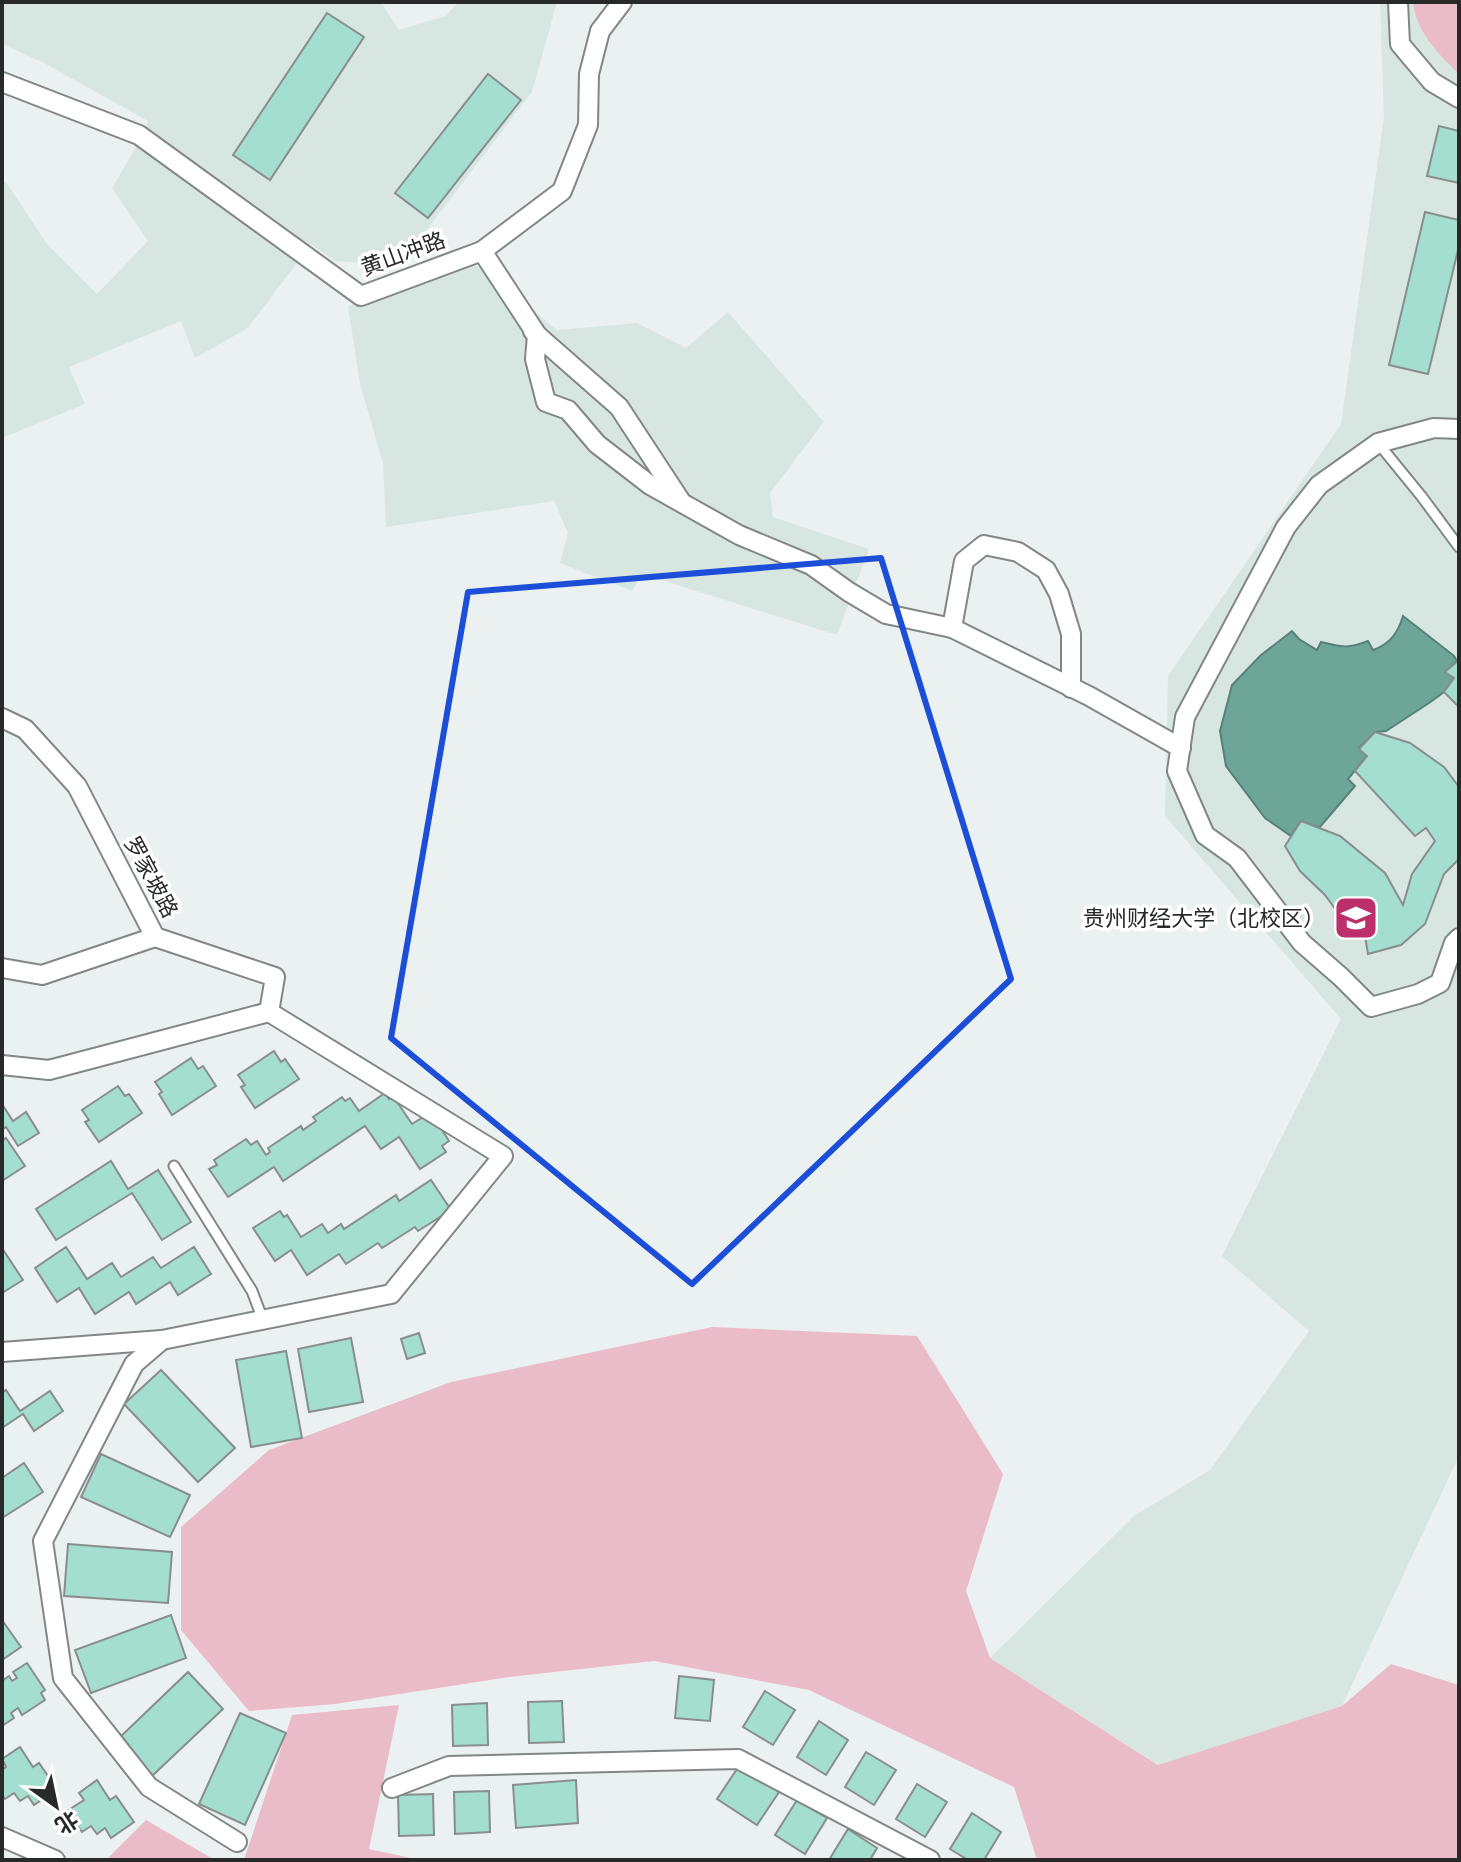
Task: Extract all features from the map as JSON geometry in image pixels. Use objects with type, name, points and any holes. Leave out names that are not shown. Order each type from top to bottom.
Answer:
[{"type":"street","name":"黄山冲路","points":[[2,82],[139,135],[361,296],[482,251],[562,191],[588,125],[589,74],[600,31],[622,2]]},
{"type":"street","points":[[1398,2],[1400,44],[1432,82],[1459,98]]},
{"type":"street","points":[[482,251],[537,335],[619,407],[681,501]]},
{"type":"street","points":[[537,335],[535,359],[546,402],[568,410],[597,444],[650,485],[739,535],[811,565],[886,614],[952,628],[1181,748]]},
{"type":"street","points":[[1459,429],[1434,428],[1378,443],[1319,485],[1286,527],[1185,717],[1177,771],[1205,835],[1237,858],[1302,943],[1371,1007],[1418,994],[1440,983],[1454,943],[1459,938]]},
{"type":"street","points":[[952,628],[964,561],[984,545],[1018,552],[1046,570],[1059,594],[1071,634],[1071,688]]},
{"type":"street","name":"罗家坡路","points":[[2,718],[25,729],[77,786],[155,937],[275,977],[269,1012]]},
{"type":"street","points":[[2,968],[42,975],[155,937]]},
{"type":"street","points":[[2,1065],[49,1070],[269,1012],[503,1156],[391,1294],[162,1340],[2,1352]]},
{"type":"street","points":[[162,1340],[134,1364],[43,1541],[63,1678],[149,1787],[237,1842]]},
{"type":"street","points":[[392,1788],[449,1766],[738,1759],[926,1859]]},
{"type":"street","points":[[2,1837],[55,1860]]},
{"type":"lane","points":[[1378,443],[1459,547]]},
{"type":"lane","points":[[174,1166],[252,1291],[263,1320]]},
{"type":"highlighted area","points":[[881,558],[1011,979],[692,1284],[391,1038],[468,592]]},
{"type":"shaded area","points":[[2,2],[381,2],[399,30],[445,16],[459,2],[557,2],[532,92],[400,265],[335,261],[311,244],[248,328],[195,358],[181,321],[69,367],[85,404],[2,438],[2,180],[47,244],[97,294],[148,241],[112,188],[148,121],[44,63],[2,44]]},
{"type":"shaded area","name":"贵州财经大学（北校区）","points":[[1380,2],[1459,2],[1459,1456],[1342,1706],[1159,1765],[990,1658],[1134,1516],[1210,1470],[1309,1331],[1222,1256],[1341,1019],[1165,816],[1168,676],[1341,424],[1384,117]]},
{"type":"shaded area","points":[[1413,2],[1459,2],[1459,74],[1423,32]]},
{"type":"shaded area","points":[[475,264],[557,330],[637,323],[686,348],[728,312],[824,422],[770,493],[773,517],[869,549],[837,635],[642,574],[632,591],[560,563],[568,533],[554,501],[386,527],[383,463],[360,384],[348,306]]},
{"type":"shaded area","points":[[1403,616],[1454,656],[1457,661],[1446,671],[1454,678],[1444,692],[1429,703],[1386,731],[1375,732],[1359,748],[1367,756],[1348,779],[1355,786],[1319,828],[1301,821],[1291,836],[1265,818],[1226,766],[1220,731],[1232,685],[1260,656],[1292,631],[1317,650],[1321,642],[1345,646],[1368,641],[1373,650],[1392,637]]},
{"type":"shaded area","points":[[712,1327],[917,1336],[1003,1474],[966,1591],[990,1658],[1158,1765],[1342,1706],[1391,1664],[1459,1685],[1459,1860],[1037,1860],[1014,1787],[809,1690],[654,1661],[509,1677],[335,1704],[249,1711],[181,1630],[181,1527],[269,1450],[451,1382]]},
{"type":"shaded area","points":[[399,1705],[369,1849],[410,1860],[244,1860],[292,1715]]},
{"type":"shaded area","points":[[146,1820],[215,1860],[106,1860]]},
{"type":"building","points":[[327,13],[364,37],[270,180],[233,155]]},
{"type":"building","points":[[488,74],[521,100],[428,218],[395,193]]},
{"type":"building","points":[[1439,126],[1459,131],[1459,183],[1427,176]]},
{"type":"building","points":[[1425,212],[1459,220],[1459,246],[1428,374],[1389,365]]},
{"type":"building","points":[[1459,660],[1459,707],[1444,692],[1454,678],[1445,672]]},
{"type":"building","points":[[1375,732],[1410,743],[1444,767],[1459,787],[1459,859],[1444,874],[1425,924],[1401,945],[1368,954],[1364,930],[1346,924],[1325,895],[1300,871],[1285,846],[1301,821],[1340,836],[1385,873],[1403,905],[1412,874],[1435,841],[1426,828],[1415,836],[1355,771],[1367,756],[1359,749]]},
{"type":"building","points":[[274,1051],[281,1062],[285,1059],[299,1079],[255,1108],[241,1087],[245,1085],[238,1075]]},
{"type":"building","points":[[191,1058],[198,1069],[203,1066],[216,1086],[172,1115],[155,1082]]},
{"type":"building","points":[[118,1086],[125,1096],[129,1094],[142,1113],[99,1142],[85,1122],[89,1120],[82,1110]]},
{"type":"building","points":[[385,1093],[389,1099],[393,1096],[412,1124],[425,1116],[428,1121],[434,1117],[449,1141],[442,1146],[446,1152],[420,1169],[399,1137],[381,1149],[365,1126],[283,1181],[274,1167],[228,1197],[209,1169],[217,1165],[214,1160],[246,1139],[251,1145],[257,1141],[266,1155],[270,1152],[268,1148],[301,1126],[303,1130],[316,1121],[313,1117],[342,1097],[345,1101],[350,1098],[359,1111]]},
{"type":"building","points":[[2,1104],[13,1121],[26,1112],[39,1133],[18,1146],[6,1127],[2,1130]]},
{"type":"building","points":[[6,1138],[25,1166],[2,1181],[2,1141]]},
{"type":"building","points":[[111,1161],[128,1189],[158,1170],[191,1222],[162,1240],[132,1193],[56,1240],[36,1209]]},
{"type":"building","points":[[431,1180],[451,1210],[418,1231],[415,1227],[382,1248],[378,1243],[346,1264],[339,1254],[307,1275],[291,1250],[275,1261],[253,1228],[280,1211],[284,1217],[287,1215],[301,1237],[322,1224],[328,1233],[341,1224],[344,1229],[396,1195],[399,1201]]},
{"type":"building","points":[[66,1247],[87,1279],[112,1263],[121,1277],[153,1257],[161,1268],[194,1247],[211,1274],[178,1295],[170,1282],[136,1304],[129,1292],[95,1314],[79,1288],[57,1302],[35,1268]]},
{"type":"building","points":[[2,1248],[23,1280],[2,1293]]},
{"type":"building","points":[[419,1333],[425,1353],[407,1359],[401,1339]]},
{"type":"building","points":[[351,1338],[363,1402],[309,1412],[298,1349]]},
{"type":"building","points":[[286,1351],[302,1438],[251,1447],[236,1360]]},
{"type":"building","points":[[161,1370],[235,1448],[198,1482],[124,1404]]},
{"type":"building","points":[[6,1390],[20,1411],[50,1391],[63,1411],[34,1431],[23,1414],[2,1428],[2,1393]]},
{"type":"building","points":[[101,1454],[190,1495],[170,1537],[81,1497]]},
{"type":"building","points":[[24,1463],[43,1492],[2,1518],[2,1478]]},
{"type":"building","points":[[68,1544],[172,1552],[168,1603],[64,1596]]},
{"type":"building","points":[[171,1615],[186,1658],[91,1693],[75,1650]]},
{"type":"building","points":[[2,1620],[21,1647],[2,1660]]},
{"type":"building","points":[[27,1663],[45,1690],[41,1693],[45,1700],[22,1715],[18,1708],[11,1713],[14,1718],[2,1726],[2,1681],[9,1676],[12,1681],[17,1678],[13,1672]]},
{"type":"building","points":[[188,1672],[223,1709],[152,1776],[118,1739]]},
{"type":"building","points":[[679,1676],[714,1680],[710,1721],[675,1718]]},
{"type":"building","points":[[765,1691],[795,1710],[773,1745],[743,1727]]},
{"type":"building","points":[[562,1701],[564,1742],[529,1743],[528,1702]]},
{"type":"building","points":[[487,1703],[488,1745],[453,1746],[452,1705]]},
{"type":"building","points":[[240,1713],[286,1733],[245,1825],[199,1804]]},
{"type":"building","points":[[819,1721],[848,1740],[826,1775],[797,1757]]},
{"type":"building","points":[[20,1747],[33,1767],[39,1763],[57,1789],[34,1805],[28,1796],[20,1801],[14,1793],[5,1799],[2,1795],[2,1770],[6,1767],[2,1759]]},
{"type":"building","points":[[866,1752],[896,1770],[874,1805],[845,1787]]},
{"type":"building","points":[[739,1766],[779,1792],[757,1825],[717,1799]]},
{"type":"building","points":[[97,1780],[110,1800],[116,1796],[134,1822],[111,1838],[105,1828],[97,1834],[91,1826],[82,1832],[67,1811],[84,1800],[79,1793]]},
{"type":"building","points":[[576,1780],[578,1823],[516,1828],[513,1785]]},
{"type":"building","points":[[917,1784],[947,1802],[925,1837],[896,1819]]},
{"type":"building","points":[[489,1791],[490,1832],[455,1834],[454,1792]]},
{"type":"building","points":[[433,1794],[434,1835],[399,1836],[398,1795]]},
{"type":"building","points":[[797,1800],[827,1818],[805,1854],[775,1835]]},
{"type":"building","points":[[972,1813],[1001,1832],[984,1860],[968,1860],[950,1849]]},
{"type":"building","points":[[848,1829],[877,1848],[870,1860],[829,1860]]},
{"type":"place","name":"贵州财经大学（北校区）","points":[[1356,918]]}]
